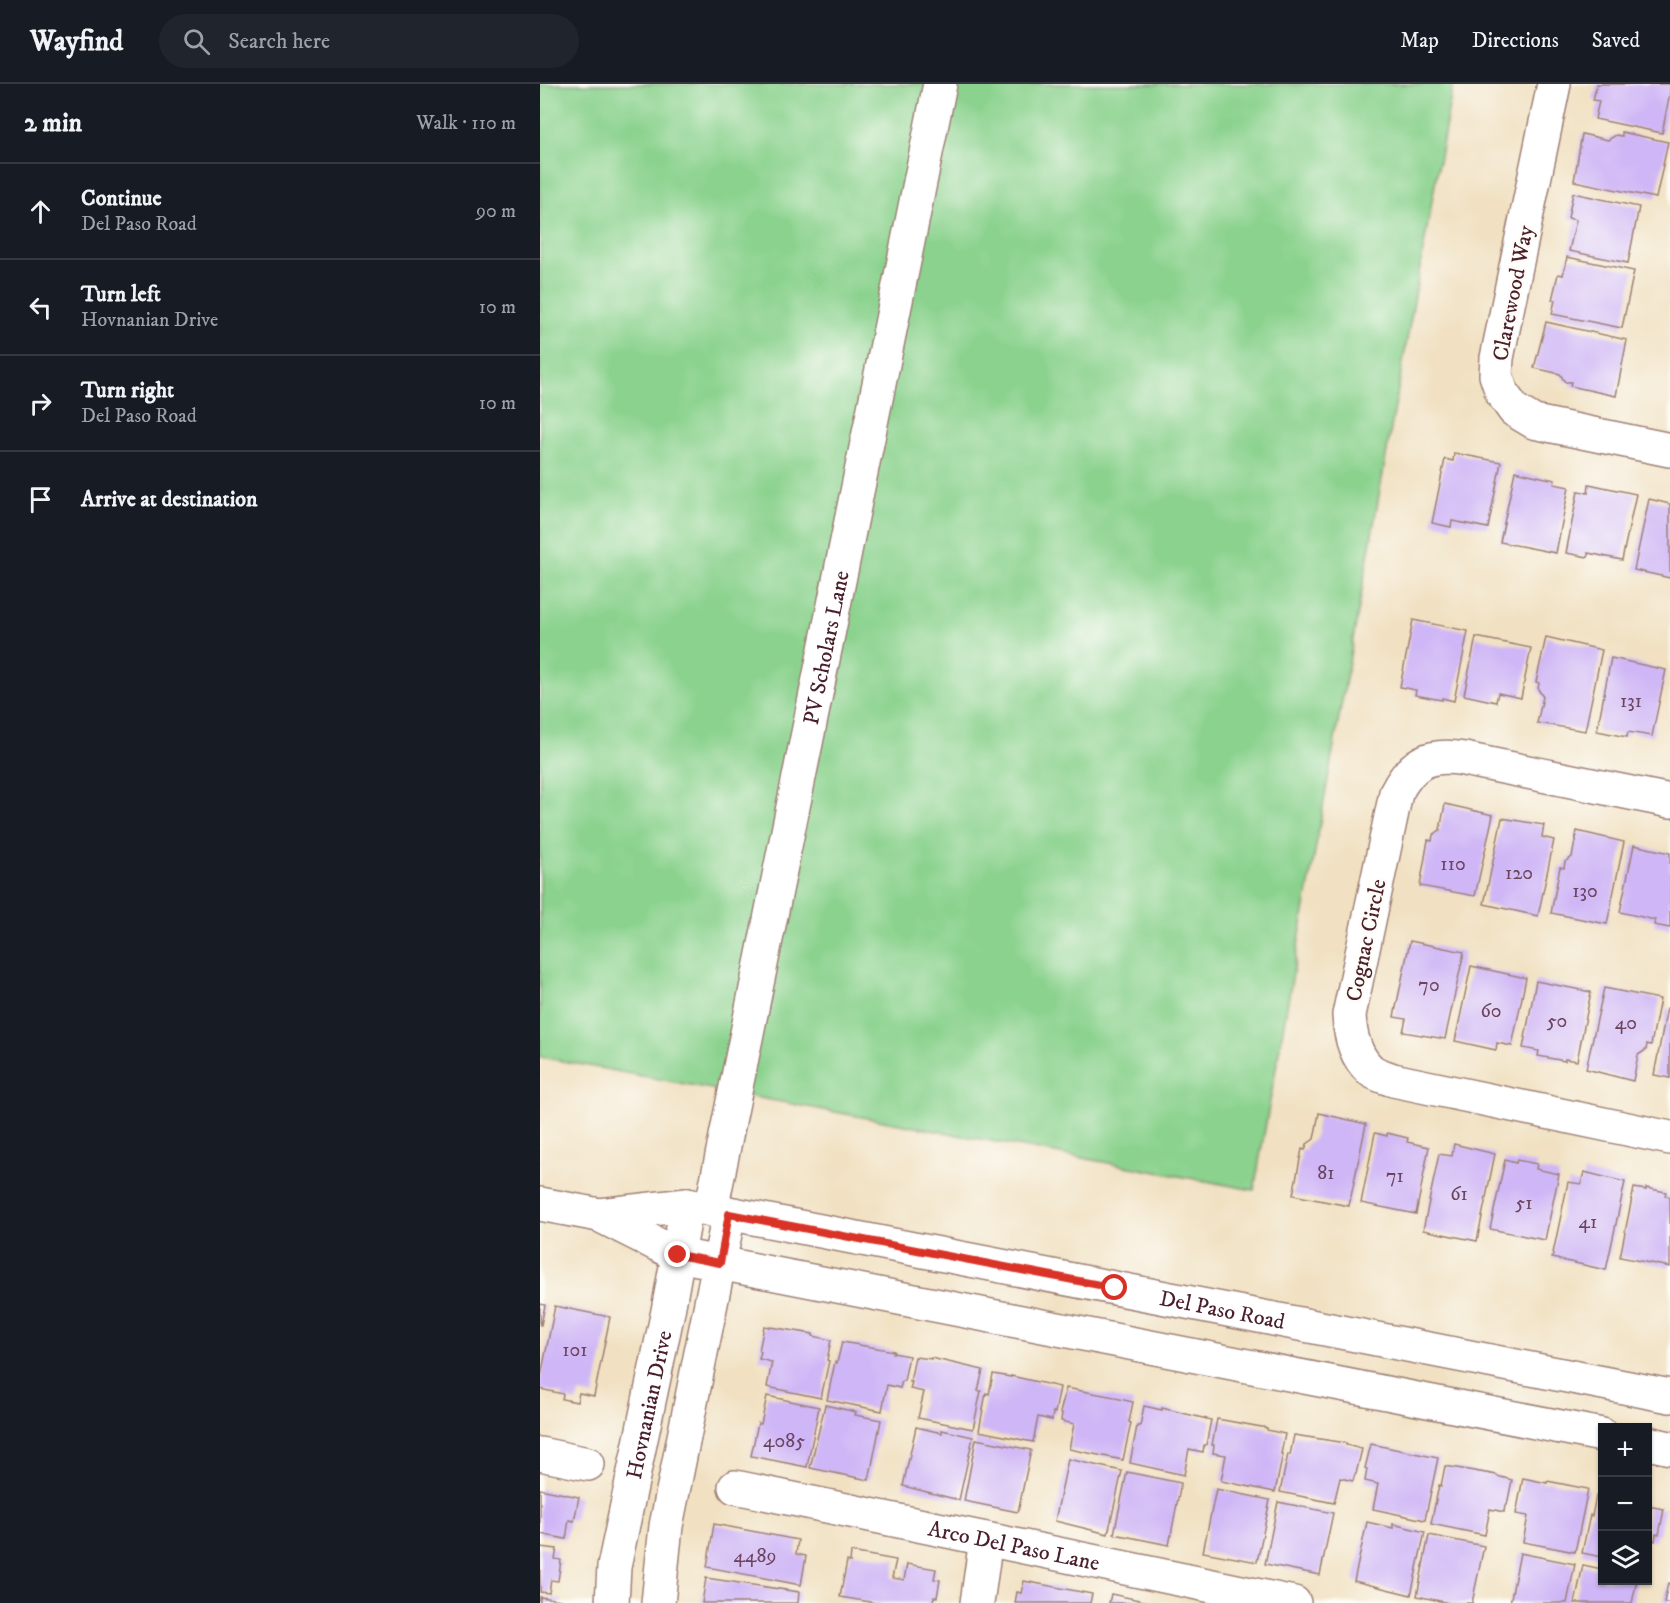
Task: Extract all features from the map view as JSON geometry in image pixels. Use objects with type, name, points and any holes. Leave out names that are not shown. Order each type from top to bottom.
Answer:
[{"type":"street","name":"PV Scholars Lane","points":[[709,1210],[940,84]]},
{"type":"street","name":"Clarewood Way","points":[[1554,84],[1497,358],[1496,375],[1502,393],[1514,410],[1534,422],[1670,450]]},
{"type":"street","name":"Cognac Circle","points":[[1670,801],[1464,759],[1446,756],[1424,760],[1405,776],[1396,793],[1349,1016],[1356,1052],[1371,1071],[1393,1080],[1670,1138]]},
{"type":"street","name":"Del Paso Road","points":[[540,1204],[598,1215],[709,1210],[1670,1396]]},
{"type":"street","name":"Hovnanian Drive","points":[[612,1603],[614,1568],[678,1255],[709,1210]]},
{"type":"street","name":"Hovnanian Drive","points":[[658,1603],[666,1526],[720,1263],[709,1210]]},
{"type":"street","name":"Del Paso Road","points":[[598,1215],[678,1255],[1598,1434]]},
{"type":"street","points":[[1652,1444],[1670,1448]]},
{"type":"street","points":[[540,1454],[588,1464]]},
{"type":"street","name":"Arco Del Paso Lane","points":[[735,1487],[1294,1603]]},
{"type":"street","points":[[977,1603],[986,1539]]},
{"type":"green space","points":[[540,84],[1453,84],[1254,1190],[540,1057]]},
{"type":"building","points":[[1597,84],[1670,84],[1662,133],[1595,119],[1599,101],[1593,100]]},
{"type":"building","points":[[1622,132],[1668,142],[1656,198],[1574,181],[1582,134],[1608,140],[1616,135],[1622,136]]},
{"type":"building","points":[[1573,193],[1639,207],[1628,263],[1569,251],[1576,220],[1568,218]]},
{"type":"building","points":[[1567,257],[1634,271],[1622,328],[1552,314],[1555,300],[1552,300],[1558,274],[1563,275]]},
{"type":"building","points":[[1546,322],[1627,340],[1616,396],[1570,386],[1571,382],[1565,382],[1560,374],[1534,368]]},
{"type":"building","points":[[1454,453],[1501,462],[1488,528],[1452,521],[1451,527],[1432,523],[1445,459],[1453,461]]},
{"type":"building","points":[[1515,471],[1555,480],[1554,484],[1569,487],[1556,553],[1500,542]]},
{"type":"building","points":[[1589,484],[1636,494],[1622,560],[1588,553],[1588,557],[1566,553],[1578,491],[1588,493]]},
{"type":"building","points":[[1649,499],[1670,504],[1670,578],[1634,570]]},
{"type":"building","points":[[1413,620],[1468,631],[1454,701],[1415,695],[1416,690],[1400,687]]},
{"type":"building","points":[[1476,637],[1531,648],[1521,698],[1498,693],[1496,702],[1464,695]]},
{"type":"building","points":[[1546,637],[1602,650],[1585,731],[1537,723],[1543,697],[1538,689],[1539,683],[1536,682]]},
{"type":"building","points":[[1611,658],[1666,670],[1652,736],[1628,732],[1627,737],[1597,731]]},
{"type":"building","points":[[1445,804],[1493,815],[1475,896],[1420,886],[1428,840],[1432,841],[1433,835],[1440,830]]},
{"type":"building","points":[[1502,818],[1544,825],[1542,837],[1554,840],[1538,916],[1484,904]]},
{"type":"building","points":[[1577,831],[1624,842],[1607,924],[1551,913],[1560,867],[1564,868],[1565,862],[1572,857]]},
{"type":"building","points":[[1634,845],[1670,853],[1670,928],[1654,925],[1655,920],[1620,912]]},
{"type":"building","points":[[1410,941],[1464,952],[1445,1039],[1403,1032],[1406,1019],[1394,1017]]},
{"type":"building","points":[[1471,966],[1526,978],[1512,1046],[1497,1043],[1496,1050],[1455,1041]]},
{"type":"building","points":[[1536,981],[1591,992],[1577,1061],[1538,1056],[1539,1051],[1523,1048]]},
{"type":"building","points":[[1604,988],[1660,999],[1651,1045],[1647,1044],[1646,1050],[1638,1055],[1633,1081],[1586,1069]]},
{"type":"building","points":[[1667,1008],[1670,1009],[1670,1078],[1654,1075]]},
{"type":"building","points":[[1319,1113],[1366,1124],[1349,1206],[1293,1195],[1302,1149],[1305,1150],[1307,1144],[1314,1139]]},
{"type":"building","points":[[1375,1133],[1408,1138],[1407,1142],[1429,1147],[1416,1214],[1361,1203]]},
{"type":"building","points":[[1454,1144],[1495,1154],[1477,1241],[1423,1230],[1439,1154],[1452,1156]]},
{"type":"building","points":[[1505,1160],[1537,1164],[1536,1169],[1559,1174],[1545,1240],[1490,1229]]},
{"type":"building","points":[[1584,1172],[1625,1182],[1606,1270],[1552,1258],[1568,1182],[1581,1184]]},
{"type":"building","points":[[1634,1188],[1666,1192],[1665,1196],[1670,1197],[1670,1267],[1620,1257]]},
{"type":"building","points":[[540,1304],[545,1305],[541,1325],[540,1325]]},
{"type":"building","points":[[555,1306],[610,1317],[594,1396],[579,1393],[577,1402],[562,1399],[563,1394],[540,1389]]},
{"type":"building","points":[[764,1326],[813,1334],[813,1336],[831,1340],[821,1398],[767,1387],[772,1362],[759,1359]]},
{"type":"building","points":[[842,1342],[894,1351],[893,1353],[909,1356],[904,1381],[900,1388],[887,1385],[882,1411],[827,1400]]},
{"type":"building","points":[[915,1357],[931,1358],[983,1370],[973,1429],[918,1418],[924,1392],[910,1389]]},
{"type":"building","points":[[993,1374],[1060,1387],[1052,1420],[1038,1417],[1033,1442],[979,1431],[986,1393],[989,1394]]},
{"type":"building","points":[[1066,1388],[1133,1402],[1123,1460],[1069,1449],[1074,1424],[1061,1421],[1062,1413],[1060,1413]]},
{"type":"building","points":[[767,1396],[819,1407],[807,1467],[751,1456]]},
{"type":"building","points":[[825,1405],[856,1412],[855,1415],[881,1420],[869,1480],[810,1468]]},
{"type":"building","points":[[1144,1406],[1211,1420],[1203,1452],[1189,1449],[1184,1475],[1130,1463],[1137,1426],[1140,1426]]},
{"type":"building","points":[[1217,1419],[1267,1428],[1267,1430],[1285,1434],[1275,1492],[1221,1481],[1226,1455],[1213,1453],[1214,1445],[1212,1445]]},
{"type":"building","points":[[916,1427],[973,1437],[959,1500],[903,1486]]},
{"type":"building","points":[[1294,1435],[1346,1443],[1346,1445],[1362,1449],[1353,1481],[1340,1478],[1334,1503],[1280,1492]]},
{"type":"building","points":[[976,1439],[1031,1450],[1018,1512],[964,1501]]},
{"type":"building","points":[[1371,1444],[1438,1458],[1425,1520],[1373,1509],[1378,1484],[1365,1481],[1367,1469],[1365,1468]]},
{"type":"building","points":[[1068,1459],[1122,1471],[1108,1534],[1055,1521]]},
{"type":"building","points":[[1445,1466],[1497,1475],[1512,1480],[1504,1512],[1490,1509],[1485,1535],[1431,1524]]},
{"type":"building","points":[[1127,1472],[1181,1483],[1169,1545],[1114,1534]]},
{"type":"building","points":[[1523,1478],[1588,1489],[1575,1552],[1523,1542],[1528,1516],[1516,1514]]},
{"type":"building","points":[[540,1489],[579,1497],[574,1521],[569,1520],[566,1539],[540,1534]]},
{"type":"building","points":[[1216,1489],[1270,1500],[1257,1562],[1203,1552]]},
{"type":"building","points":[[1596,1496],[1598,1496],[1598,1556],[1582,1553],[1590,1515],[1592,1516]]},
{"type":"building","points":[[1278,1502],[1333,1513],[1320,1575],[1265,1564]]},
{"type":"building","points":[[1652,1507],[1664,1509],[1659,1535],[1656,1534],[1655,1541],[1652,1541]]},
{"type":"building","points":[[1367,1522],[1393,1528],[1393,1524],[1425,1532],[1411,1595],[1354,1581]]},
{"type":"building","points":[[714,1524],[798,1540],[796,1554],[806,1556],[801,1585],[707,1567]]},
{"type":"building","points":[[1429,1535],[1484,1546],[1472,1603],[1449,1603],[1417,1596]]},
{"type":"building","points":[[540,1547],[557,1549],[555,1559],[561,1560],[558,1581],[551,1580],[549,1593],[540,1592]]},
{"type":"building","points":[[851,1552],[896,1560],[892,1578],[904,1580],[907,1564],[936,1569],[934,1579],[940,1580],[937,1597],[934,1597],[932,1603],[876,1603],[840,1597]]},
{"type":"building","points":[[1520,1553],[1575,1564],[1567,1603],[1510,1603]]},
{"type":"building","points":[[1583,1565],[1598,1568],[1598,1585],[1636,1585],[1632,1603],[1575,1603]]},
{"type":"building","points":[[706,1578],[799,1592],[798,1603],[702,1603]]},
{"type":"building","points":[[1024,1581],[1092,1594],[1090,1603],[1015,1603],[1017,1592],[1021,1593]]},
{"type":"building","points":[[1668,1583],[1670,1584],[1670,1603],[1664,1603]]},
{"type":"building","points":[[1111,1594],[1149,1602],[1149,1603],[1109,1603]]},
{"type":"building","points":[[540,1597],[562,1600],[561,1603],[540,1603]]},
{"type":"route","points":[[678,1255],[720,1263],[729,1214],[1115,1288]]}]
